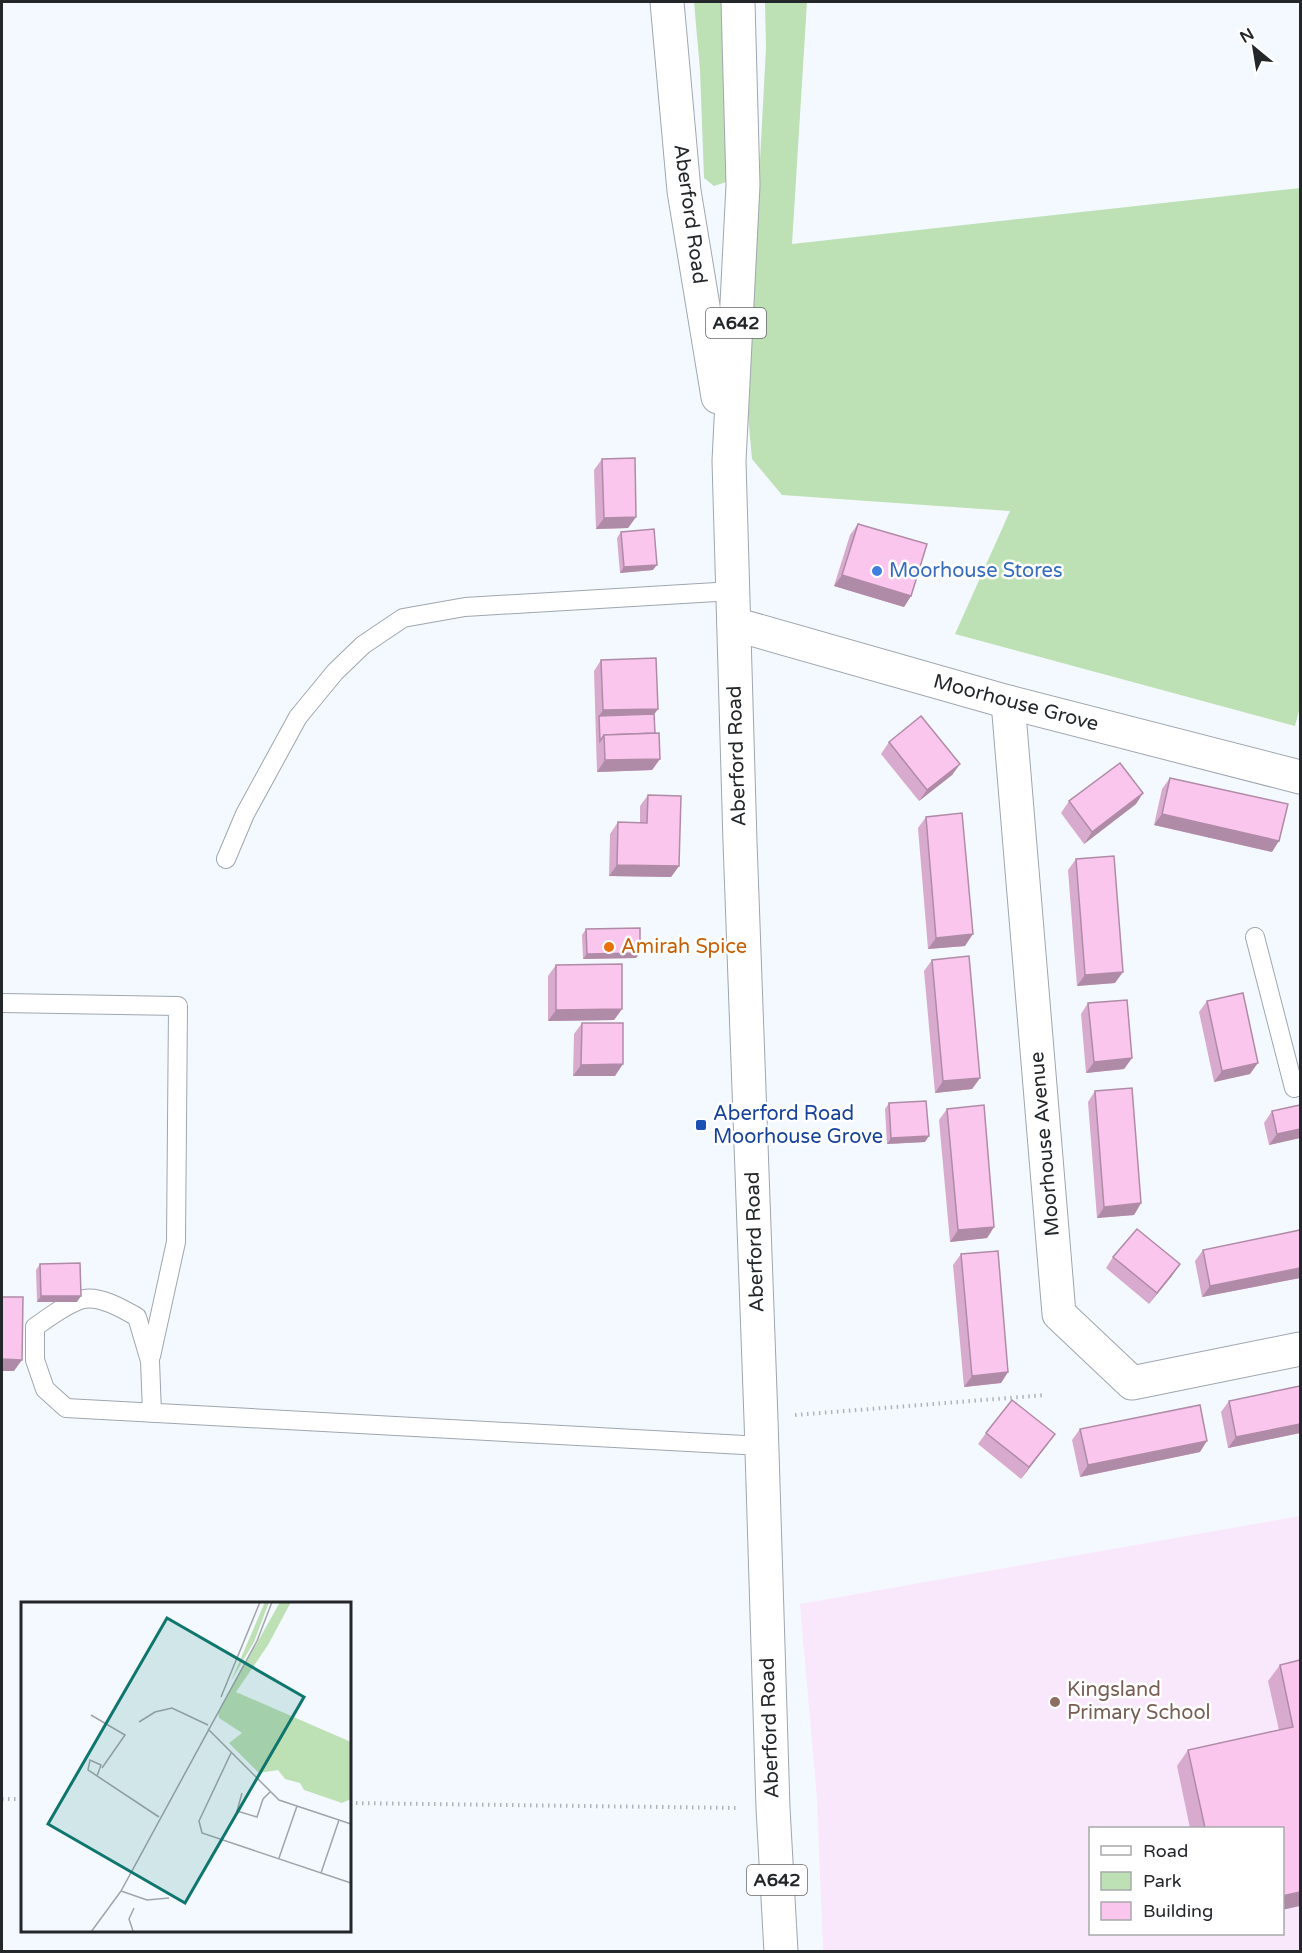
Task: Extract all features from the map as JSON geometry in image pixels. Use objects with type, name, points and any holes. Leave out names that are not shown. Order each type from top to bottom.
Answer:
[{"type":"main road","name":"Aberford Road","points":[[667,2],[684,191],[729,461]]},
{"type":"main road","name":"Aberford Road","points":[[738,2],[742,185],[729,461],[740,853],[762,1432],[773,1808],[781,1952]]},
{"type":"main road","name":"Moorhouse Grove","points":[[734,624],[1008,702],[1300,777]]},
{"type":"main road","name":"Moorhouse Avenue","points":[[1008,702],[1059,1314],[1132,1383],[1300,1349]]},
{"type":"lane","points":[[226,859],[245,814],[298,717],[335,672],[363,645],[403,618],[465,607],[733,591]]},
{"type":"lane","points":[[1255,937],[1294,1088],[1300,1086]]},
{"type":"lane","points":[[2,1003],[178,1006],[176,1242],[150,1361]]},
{"type":"lane","points":[[152,1413],[150,1361],[137,1317],[113,1304],[85,1299],[54,1313],[36,1328],[35,1360],[45,1389],[66,1408],[152,1413],[762,1432]]},
{"type":"path","points":[[762,1432],[1046,1395]]},
{"type":"path","points":[[2,1799],[21,1799]]},
{"type":"path","points":[[351,1803],[773,1808]]},
{"type":"shaded area","name":"Kingsland Primary School","points":[[1300,1516],[1300,1951],[823,1951],[817,1800],[800,1604]]},
{"type":"green space","points":[[694,2],[726,2],[729,181],[714,186],[704,178],[700,70]]},
{"type":"green space","points":[[765,2],[807,2],[792,244],[1300,188],[1300,707],[1295,726],[955,634],[1010,511],[782,495],[752,459],[747,404],[766,48]]},
{"type":"building","points":[[635,458],[636,517],[604,518],[602,459]]},
{"type":"building","name":"Moorhouse Stores","points":[[858,524],[927,544],[911,596],[842,575]]},
{"type":"building","points":[[654,529],[657,565],[624,567],[621,532]]},
{"type":"building","points":[[656,658],[658,709],[603,710],[601,660]]},
{"type":"building","points":[[654,714],[655,733],[604,735],[600,741],[599,716]]},
{"type":"building","points":[[921,716],[960,764],[927,790],[889,742]]},
{"type":"building","points":[[659,733],[660,759],[605,760],[604,735]]},
{"type":"building","points":[[1120,763],[1143,793],[1092,832],[1069,801]]},
{"type":"building","points":[[1170,778],[1288,804],[1279,841],[1162,814]]},
{"type":"building","points":[[648,795],[681,796],[679,866],[617,865],[618,822],[647,823]]},
{"type":"building","points":[[962,813],[973,934],[936,938],[926,817]]},
{"type":"building","points":[[1114,856],[1123,972],[1085,975],[1076,859]]},
{"type":"building","name":"Amirah Spice","points":[[640,928],[640,953],[587,954],[586,929]]},
{"type":"building","points":[[969,956],[980,1078],[943,1081],[932,960]]},
{"type":"building","points":[[622,964],[622,1009],[556,1010],[556,965]]},
{"type":"building","points":[[1243,993],[1258,1063],[1222,1071],[1207,1001]]},
{"type":"building","points":[[1127,1000],[1132,1058],[1094,1062],[1088,1003]]},
{"type":"building","points":[[582,1023],[623,1023],[623,1064],[581,1065]]},
{"type":"building","points":[[1132,1088],[1141,1203],[1104,1207],[1095,1091]]},
{"type":"building","points":[[926,1101],[929,1136],[891,1138],[889,1103]]},
{"type":"building","points":[[984,1105],[994,1227],[958,1230],[947,1109]]},
{"type":"building","points":[[1300,1105],[1300,1129],[1277,1134],[1272,1111]]},
{"type":"building","points":[[1137,1229],[1180,1264],[1157,1293],[1113,1257]]},
{"type":"building","points":[[1300,1230],[1300,1268],[1210,1286],[1203,1250]]},
{"type":"building","points":[[998,1251],[1008,1372],[972,1376],[961,1254]]},
{"type":"building","points":[[80,1263],[81,1296],[41,1296],[40,1264]]},
{"type":"building","points":[[2,1297],[23,1297],[22,1360],[2,1359]]},
{"type":"building","points":[[1300,1386],[1300,1424],[1236,1437],[1229,1401]]},
{"type":"building","points":[[1012,1400],[1055,1434],[1029,1467],[986,1433]]},
{"type":"building","points":[[1200,1405],[1207,1441],[1088,1465],[1080,1429]]},
{"type":"building","points":[[1300,1660],[1300,1892],[1284,1896],[1284,1827],[1205,1827],[1188,1750],[1293,1727],[1280,1665]]},
{"type":"place","name":"Moorhouse Stores","points":[[877,571]]},
{"type":"place","name":"Amirah Spice","points":[[609,947]]},
{"type":"place","name":"Aberford Road Moorhouse Grove","points":[[701,1125]]},
{"type":"place","name":"Kingsland Primary School","points":[[1055,1702]]}]
